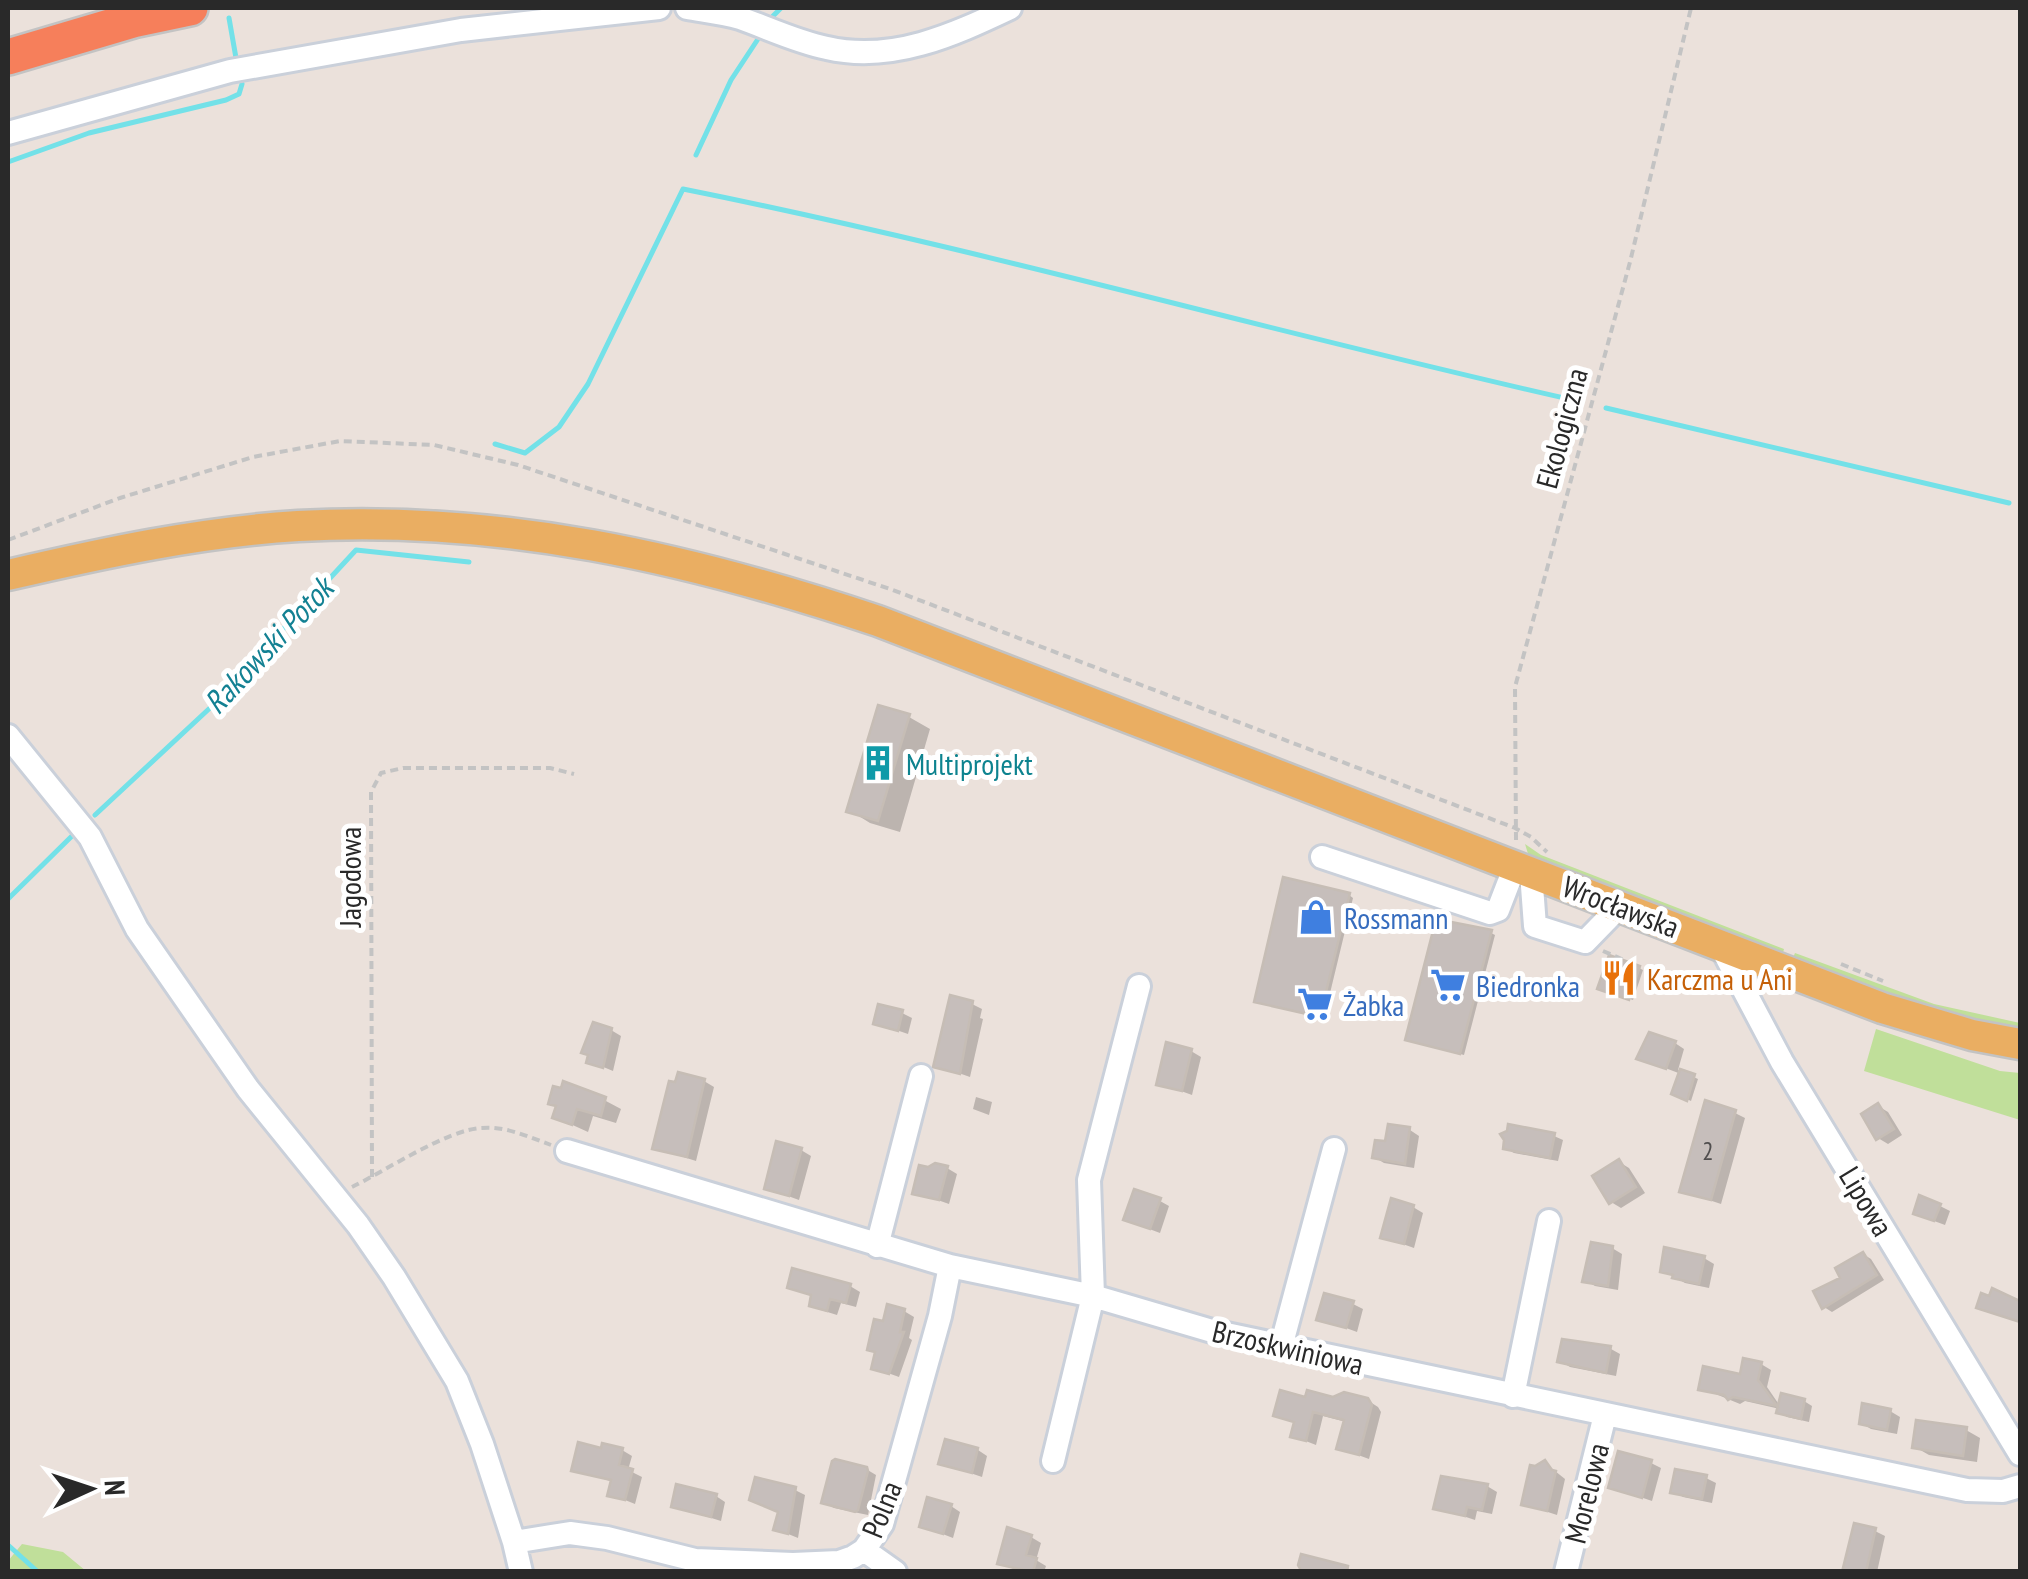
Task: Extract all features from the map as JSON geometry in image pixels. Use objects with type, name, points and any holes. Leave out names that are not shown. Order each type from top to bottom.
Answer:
[{"type":"highway","points":[[8,56],[190,8]]},
{"type":"main road","name":"Wrocławska","points":[[8,575],[158,544],[300,526],[460,528],[583,542],[656,556],[747,578],[878,620],[1882,1008],[1972,1035],[2020,1044]]},
{"type":"street","points":[[8,133],[230,71],[461,30],[659,8]]},
{"type":"street","points":[[687,8],[734,17],[827,49],[871,52],[906,50],[1010,8]]},
{"type":"street","points":[[8,736],[90,837],[137,929],[248,1089],[335,1196],[394,1277],[457,1380],[482,1444],[521,1572]]},
{"type":"street","points":[[1322,857],[1490,913],[1498,910],[1523,869]]},
{"type":"street","points":[[1523,869],[1535,926],[1585,942],[1620,906]]},
{"type":"street","name":"Lipowa","points":[[1720,945],[1782,1062],[2020,1454]]},
{"type":"street","points":[[1053,1461],[1092,1296],[1089,1180],[1139,986]]},
{"type":"street","points":[[877,1246],[921,1076]]},
{"type":"street","points":[[1282,1347],[1334,1149]]},
{"type":"street","name":"Brzoskwiniowa","points":[[567,1151],[877,1246],[1092,1296],[1212,1332],[1967,1490],[2003,1491],[2020,1486]]},
{"type":"street","points":[[1513,1396],[1548,1221]]},
{"type":"street","name":"Polna","points":[[514,1542],[570,1532],[695,1560],[744,1563],[838,1562],[864,1550],[882,1524],[940,1316],[950,1266]]},
{"type":"street","name":"Morelowa","points":[[1566,1572],[1606,1416]]},
{"type":"street","points":[[864,1550],[895,1572]]},
{"type":"path","name":"Ekologiczna","points":[[1523,869],[1515,688],[1630,262],[1691,8]]},
{"type":"path","name":"Jagodowa","points":[[372,1177],[372,792],[381,774],[403,768],[550,768],[574,774]]},
{"type":"path","points":[[1608,953],[1624,960]]},
{"type":"path","points":[[335,1196],[448,1138],[478,1128],[504,1128],[567,1151]]},
{"type":"green space","points":[[1525,844],[1541,855],[1784,949],[1782,956],[1529,857]]},
{"type":"green space","points":[[1795,953],[1934,1004],[2020,1023],[2020,1031],[1945,1015],[1792,960]]},
{"type":"green space","points":[[1876,1029],[2000,1071],[2020,1073],[2020,1120],[1864,1071]]},
{"type":"green space","points":[[22,1544],[63,1552],[86,1571],[8,1571],[8,1561]]},
{"type":"building","name":"Multiprojekt","points":[[878,705],[910,714],[878,821],[846,812]]},
{"type":"building","points":[[1283,877],[1350,893],[1320,1017],[1254,1002]]},
{"type":"building","name":"Biedronka","points":[[1436,919],[1492,930],[1460,1054],[1405,1040]]},
{"type":"building","name":"Karczma u Ani","points":[[1609,955],[1640,966],[1629,1000],[1597,989]]},
{"type":"building","points":[[950,995],[973,1001],[960,1074],[933,1067]]},
{"type":"building","points":[[878,1004],[903,1010],[898,1031],[873,1024]]},
{"type":"building","points":[[593,1022],[612,1028],[603,1068],[586,1063],[588,1055],[581,1053]]},
{"type":"building","points":[[1649,1032],[1676,1041],[1666,1069],[1636,1059]]},
{"type":"building","points":[[1166,1042],[1192,1049],[1182,1091],[1156,1085]]},
{"type":"building","points":[[1680,1069],[1695,1074],[1687,1101],[1671,1094]]},
{"type":"building","points":[[678,1072],[705,1079],[687,1157],[652,1149],[669,1081],[675,1082]]},
{"type":"building","points":[[563,1081],[606,1097],[601,1116],[577,1109],[572,1125],[552,1118],[556,1106],[548,1104],[553,1086],[561,1088]]},
{"type":"building","points":[[1705,1100],[1736,1110],[1711,1200],[1679,1192]]},
{"type":"building","points":[[1878,1103],[1894,1129],[1876,1140],[1861,1114]]},
{"type":"building","points":[[1388,1124],[1410,1127],[1405,1164],[1372,1158],[1375,1140],[1385,1141]]},
{"type":"building","points":[[1508,1124],[1555,1133],[1550,1158],[1503,1149],[1500,1134],[1507,1131]]},
{"type":"building","points":[[776,1141],[802,1148],[789,1196],[764,1189]]},
{"type":"building","points":[[1619,1159],[1636,1187],[1609,1204],[1592,1176]]},
{"type":"building","points":[[935,1163],[948,1166],[939,1200],[912,1194],[919,1165],[928,1167]]},
{"type":"building","points":[[1134,1189],[1161,1198],[1150,1229],[1123,1220]]},
{"type":"building","points":[[1919,1195],[1941,1204],[1934,1221],[1913,1214]]},
{"type":"building","points":[[1391,1198],[1414,1205],[1404,1244],[1380,1238]]},
{"type":"building","points":[[1591,1242],[1613,1246],[1608,1286],[1582,1282]]},
{"type":"building","points":[[1664,1247],[1705,1256],[1699,1284],[1660,1272]]},
{"type":"building","points":[[1863,1252],[1877,1275],[1822,1309],[1813,1291],[1840,1278],[1835,1268]]},
{"type":"building","points":[[792,1268],[851,1284],[846,1303],[830,1299],[827,1311],[809,1306],[811,1295],[787,1288]]},
{"type":"building","points":[[1992,1288],[2020,1301],[2020,1322],[1976,1308],[1981,1293],[1989,1296]]},
{"type":"building","points":[[1324,1293],[1354,1301],[1346,1328],[1316,1320]]},
{"type":"building","points":[[887,1304],[905,1309],[900,1332],[904,1332],[889,1374],[871,1369],[875,1352],[867,1350],[874,1319],[883,1321]]},
{"type":"building","points":[[1562,1339],[1611,1346],[1606,1373],[1557,1362]]},
{"type":"building","points":[[1743,1358],[1762,1362],[1758,1380],[1777,1406],[1733,1397],[1728,1400],[1724,1395],[1698,1390],[1703,1366],[1740,1374]]},
{"type":"building","points":[[1280,1390],[1305,1397],[1307,1390],[1333,1397],[1344,1392],[1368,1398],[1372,1405],[1359,1455],[1336,1449],[1344,1420],[1313,1412],[1306,1441],[1290,1437],[1294,1422],[1273,1416]]},
{"type":"building","points":[[1781,1393],[1805,1399],[1801,1419],[1776,1413]]},
{"type":"building","points":[[1862,1403],[1891,1409],[1887,1430],[1859,1424]]},
{"type":"building","points":[[1916,1420],[1967,1427],[1963,1456],[1912,1448]]},
{"type":"building","points":[[945,1439],[978,1448],[972,1473],[938,1464]]},
{"type":"building","points":[[578,1442],[623,1448],[619,1465],[633,1469],[625,1500],[607,1496],[611,1480],[571,1471]]},
{"type":"building","points":[[1618,1451],[1652,1460],[1642,1498],[1608,1488]]},
{"type":"building","points":[[835,1459],[867,1467],[855,1512],[821,1503]]},
{"type":"building","points":[[1545,1460],[1556,1471],[1547,1511],[1521,1505],[1530,1465]]},
{"type":"building","points":[[1675,1469],[1707,1475],[1702,1499],[1670,1493]]},
{"type":"building","points":[[1441,1476],[1488,1484],[1482,1510],[1467,1507],[1465,1516],[1433,1509]]},
{"type":"building","points":[[755,1477],[796,1487],[788,1534],[773,1530],[778,1512],[749,1500]]},
{"type":"building","points":[[676,1484],[717,1494],[711,1517],[671,1507]]},
{"type":"building","points":[[927,1497],[952,1504],[943,1534],[919,1527]]},
{"type":"building","points":[[1854,1523],[1876,1528],[1866,1572],[1842,1572]]},
{"type":"building","points":[[1007,1527],[1032,1535],[1026,1555],[1037,1558],[1033,1572],[997,1564]]},
{"type":"building","points":[[1301,1554],[1348,1566],[1347,1572],[1302,1572],[1298,1565]]},
{"type":"waterway","name":"Rakowski Potok","points":[[773,16],[781,8]]},
{"type":"waterway","points":[[229,18],[236,58]]},
{"type":"waterway","name":"Rakowski Potok","points":[[696,155],[731,80],[758,39]]},
{"type":"waterway","points":[[8,162],[89,133],[226,100],[239,94],[242,84]]},
{"type":"waterway","points":[[495,444],[525,453],[559,427],[588,384],[683,189],[906,238],[1573,400]]},
{"type":"waterway","points":[[1606,408],[2009,503]]},
{"type":"waterway","name":"Rakowski Potok","points":[[95,815],[211,707],[356,550],[469,562]]},
{"type":"waterway","name":"Rakowski Potok","points":[[8,899],[75,833]]},
{"type":"waterway","points":[[8,1545],[38,1572]]},
{"type":"place","name":"Multiprojekt","points":[[878,763]]},
{"type":"place","name":"Rossmann","points":[[1316,917]]},
{"type":"place","name":"Karczma u Ani","points":[[1619,978]]},
{"type":"place","name":"Biedronka","points":[[1448,985]]},
{"type":"place","name":"Żabka","points":[[1315,1004]]}]
